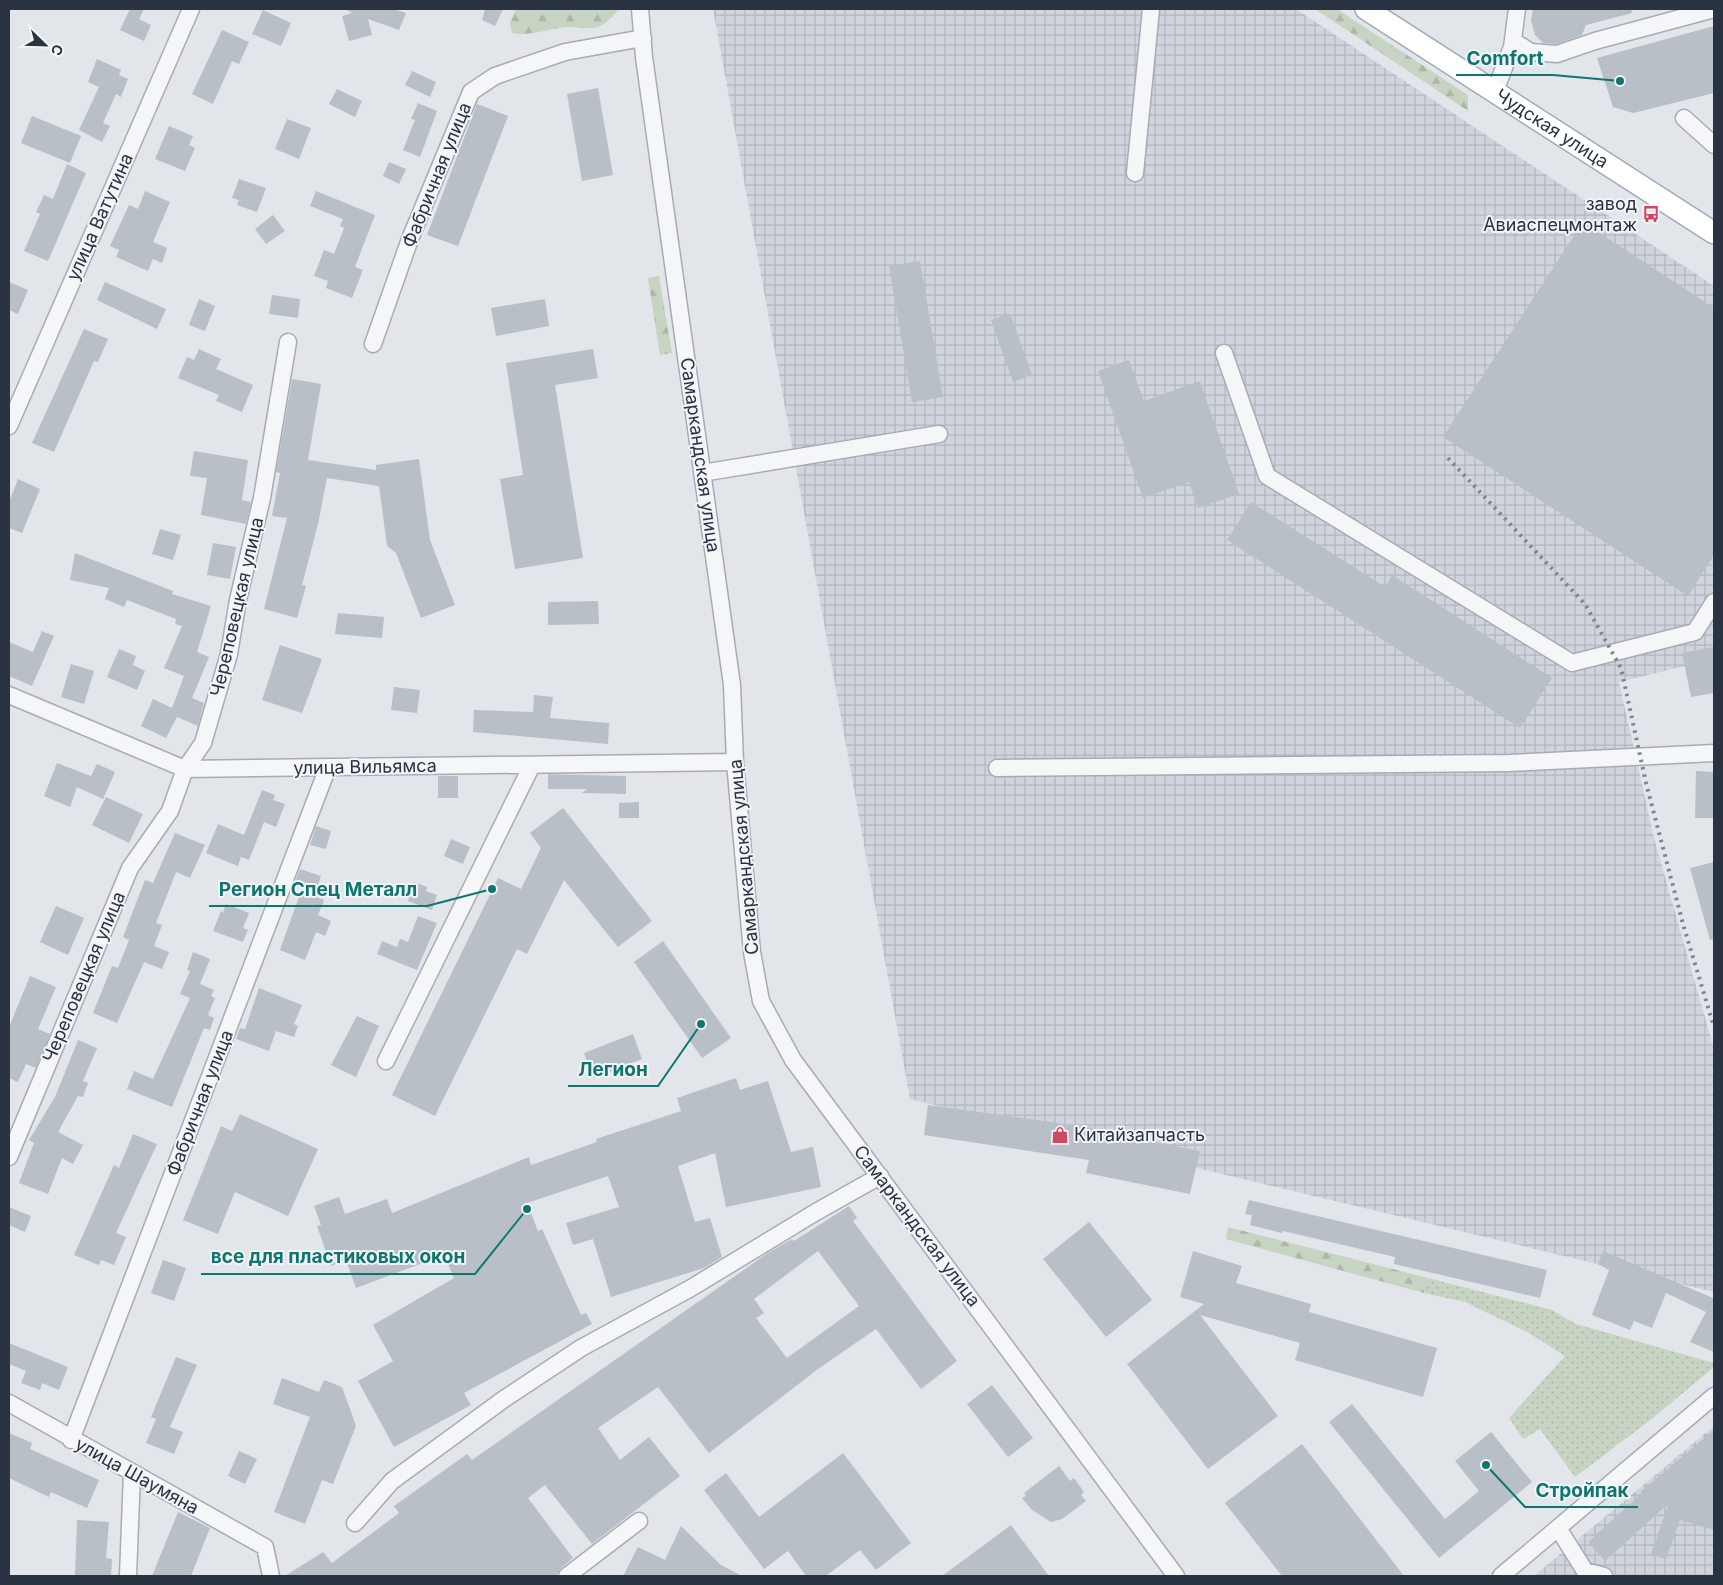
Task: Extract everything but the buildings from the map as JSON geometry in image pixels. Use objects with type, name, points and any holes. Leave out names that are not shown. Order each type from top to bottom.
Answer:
[{"type":"main road","name":"Чудская улица","points":[[1366,9],[1714,232]]},
{"type":"street","name":"улица Ватутина","points":[[9,426],[191,9]]},
{"type":"street","name":"Самаркандская улица","points":[[640,9],[642,38],[732,685],[735,762],[752,952],[761,1001],[793,1060],[1176,1576]]},
{"type":"street","points":[[1135,173],[1152,9]]},
{"type":"street","points":[[1494,91],[1513,41],[1517,9]]},
{"type":"street","points":[[1513,41],[1531,52],[1557,54],[1595,41],[1714,10]]},
{"type":"street","name":"Фабричная улица","points":[[373,344],[410,239],[471,92],[495,76],[565,52],[642,38]]},
{"type":"street","points":[[1684,118],[1714,145]]},
{"type":"street","name":"Череповецкая улица","points":[[9,1157],[130,868],[170,811],[185,769],[203,743],[230,654],[238,600],[262,498],[288,342]]},
{"type":"street","points":[[1224,353],[1267,476],[1572,663],[1695,632],[1714,602]]},
{"type":"street","points":[[702,473],[939,434]]},
{"type":"street","name":"улица Вильямса","points":[[9,695],[185,769],[735,762]]},
{"type":"street","points":[[998,768],[1509,763],[1714,753]]},
{"type":"street","points":[[386,1061],[532,765]]},
{"type":"street","name":"Фабричная улица","points":[[71,1440],[328,767]]},
{"type":"street","points":[[355,1523],[392,1481],[504,1399],[581,1348],[691,1288],[816,1212],[880,1176]]},
{"type":"street","points":[[1501,1576],[1714,1396]]},
{"type":"street","name":"улица Шаумяна","points":[[9,1403],[71,1440],[265,1548],[271,1576]]},
{"type":"street","points":[[128,1576],[132,1473]]},
{"type":"street","points":[[567,1576],[639,1521]]},
{"type":"street","points":[[1558,1528],[1585,1571],[1604,1576]]},
{"type":"shaded area","points":[[713,9],[1296,9],[1714,286],[1714,659],[1619,682],[1654,838],[1714,1049],[1714,1292],[910,1099]]},
{"type":"shaded area","points":[[1714,1426],[1714,1576],[1534,1576]]},
{"type":"green space","points":[[516,9],[619,9],[607,22],[594,28],[564,27],[519,34],[512,33],[510,23]]},
{"type":"green space","points":[[1315,9],[1337,9],[1468,95],[1468,111]]},
{"type":"green space","points":[[659,276],[672,353],[660,355],[648,278]]},
{"type":"green space","points":[[1228,1227],[1428,1278],[1424,1293],[1226,1239]]},
{"type":"green space","points":[[1428,1278],[1552,1310],[1576,1324],[1714,1363],[1714,1367],[1653,1418],[1575,1477],[1540,1429],[1523,1439],[1509,1418],[1565,1356],[1529,1333],[1465,1302],[1424,1293]]},
{"type":"railway","points":[[1448,458],[1585,604],[1621,668],[1646,783],[1683,924],[1714,1027]]},
{"type":"place","name":"Comfort","points":[[1620,81]]},
{"type":"place","name":"завод Авиаспецмонтаж","points":[[1651,214]]},
{"type":"place","name":"Регион Спец Металл","points":[[492,889]]},
{"type":"place","name":"Легион","points":[[701,1024]]},
{"type":"place","name":"Китайзапчасть","points":[[1060,1135]]},
{"type":"place","name":"все для пластиковых окон","points":[[527,1209]]},
{"type":"place","name":"Стройпак","points":[[1486,1465]]}]
